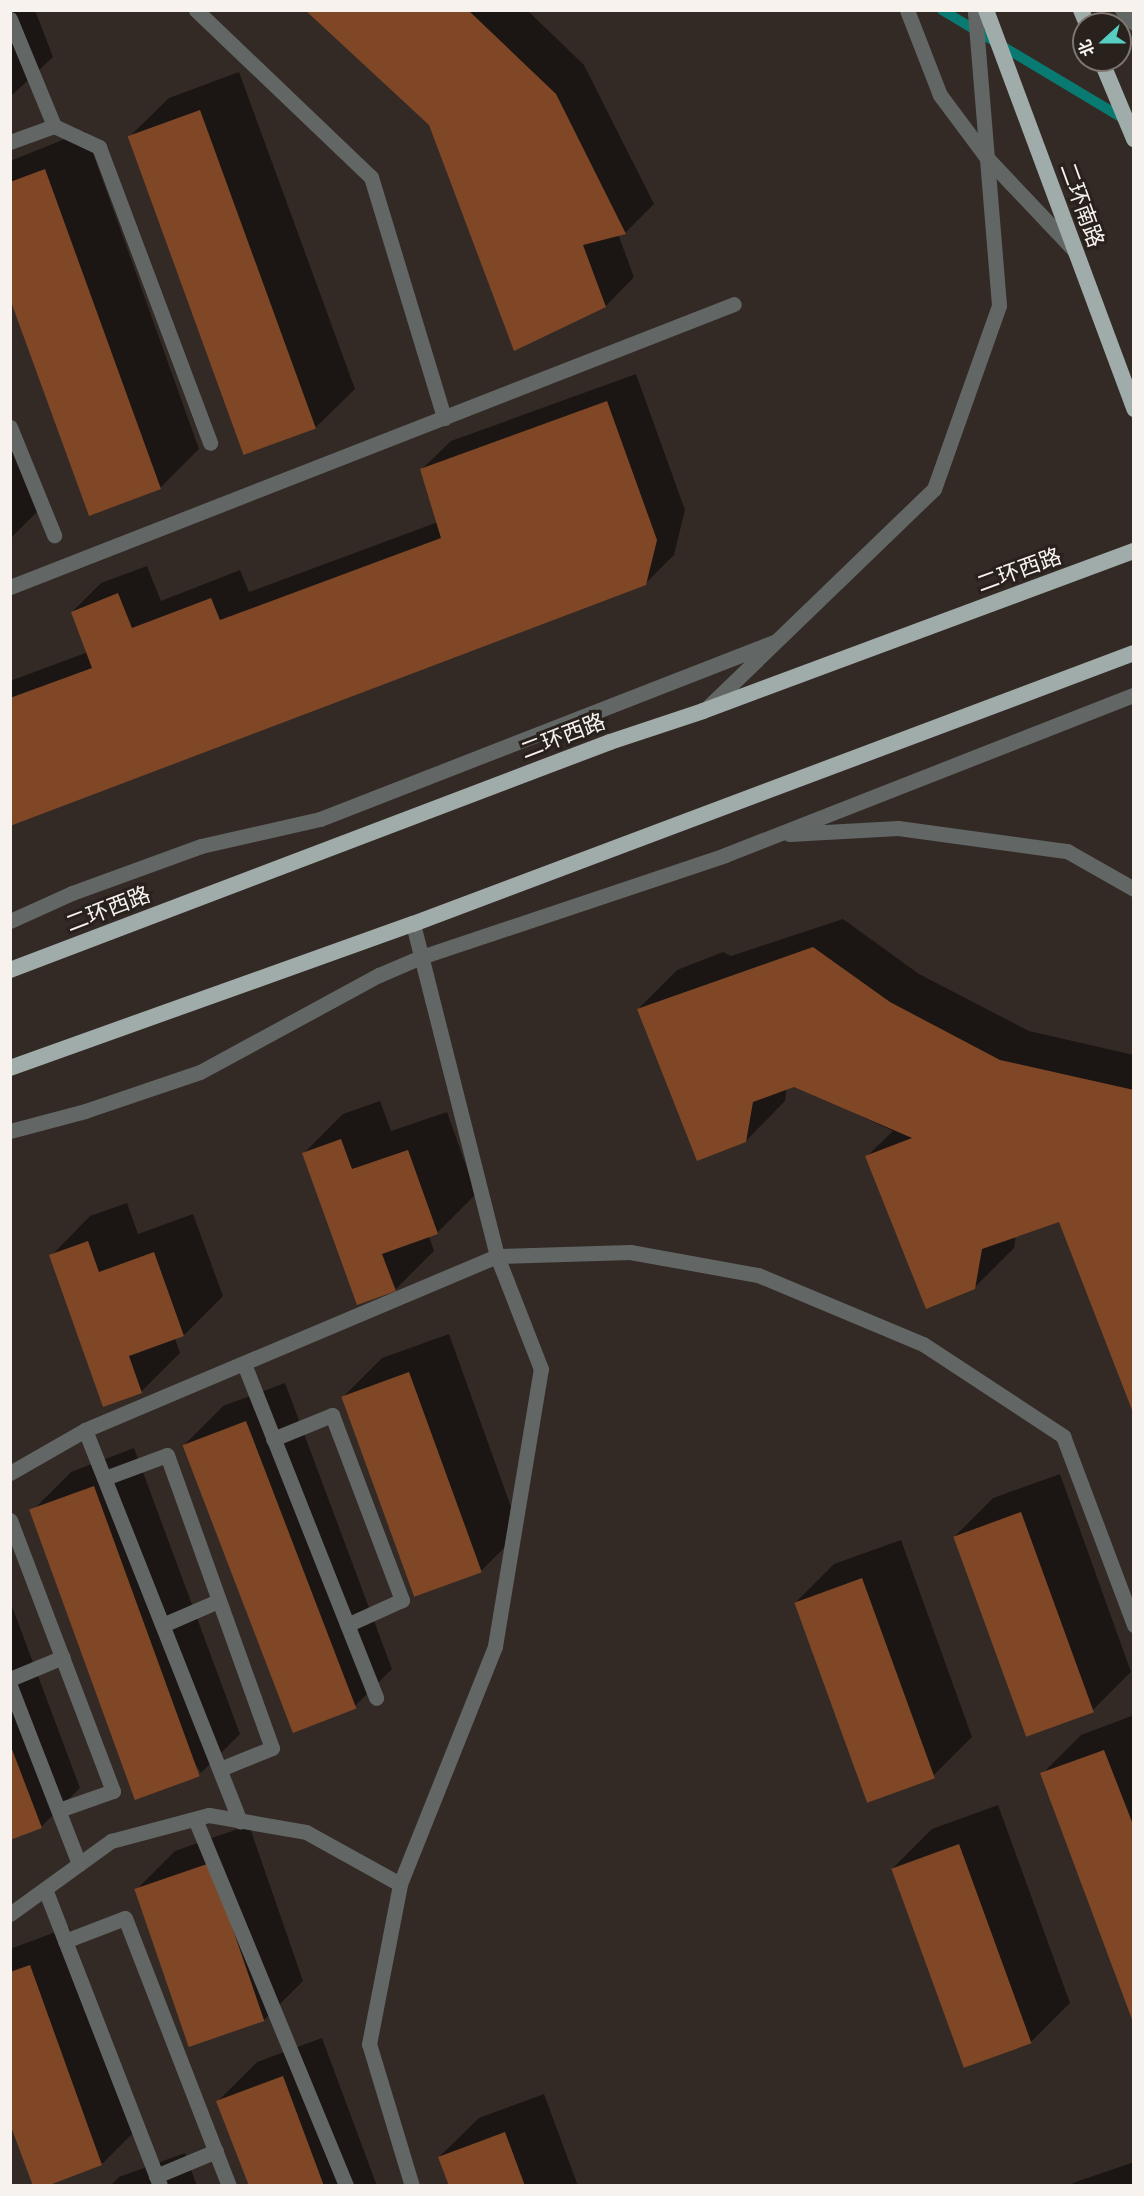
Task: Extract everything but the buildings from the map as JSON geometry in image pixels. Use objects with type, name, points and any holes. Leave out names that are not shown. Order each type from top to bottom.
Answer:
[{"type":"highway","name":"二环南路","points":[[983,12],[1009,72],[1134,409]]},
{"type":"highway","points":[[1106,72],[1134,140]]},
{"type":"highway","name":"二环西路","points":[[10,970],[610,742],[704,711],[1134,551]]},
{"type":"highway","points":[[10,1068],[413,924],[1134,653]]},
{"type":"street","points":[[196,10],[371,177],[444,418]]},
{"type":"street","points":[[1122,10],[1134,23]]},
{"type":"street","points":[[907,11],[940,95],[987,158],[1075,251]]},
{"type":"street","points":[[704,711],[934,489],[999,305],[979,57],[983,12]]},
{"type":"street","points":[[10,19],[54,126],[99,147],[210,443]]},
{"type":"street","points":[[10,142],[54,126]]},
{"type":"street","points":[[10,587],[734,304]]},
{"type":"street","points":[[10,427],[54,536]]},
{"type":"street","points":[[10,921],[72,893],[201,846],[320,819],[775,642]]},
{"type":"street","points":[[10,1131],[85,1111],[200,1071],[379,975],[422,957],[774,835],[1134,694]]},
{"type":"street","points":[[774,835],[898,828],[1067,850],[1134,889]]},
{"type":"street","points":[[412,2186],[369,2044],[400,1884],[495,1646],[541,1369],[497,1256],[413,924]]},
{"type":"street","points":[[10,1473],[85,1430],[497,1256],[630,1252],[758,1275],[923,1344],[1063,1437],[1134,1625]]},
{"type":"street","points":[[244,1364],[376,1698]]},
{"type":"street","points":[[273,1439],[332,1415],[402,1600],[347,1625]]},
{"type":"street","points":[[85,1430],[165,1624],[240,1821]]},
{"type":"street","points":[[105,1478],[167,1455],[272,1748],[220,1769]]},
{"type":"street","points":[[10,1520],[113,1791],[59,1810]]},
{"type":"street","points":[[165,1624],[218,1601]]},
{"type":"street","points":[[10,1679],[63,1657]]},
{"type":"street","points":[[10,1686],[79,1864]]},
{"type":"street","points":[[10,1914],[111,1841],[209,1815],[306,1832],[400,1884]]},
{"type":"street","points":[[195,1819],[346,2186]]},
{"type":"street","points":[[45,1889],[158,2181],[216,2151]]},
{"type":"street","points":[[65,1941],[125,1918],[229,2186]]},
{"type":"waterway","points":[[942,10],[1126,120]]}]
